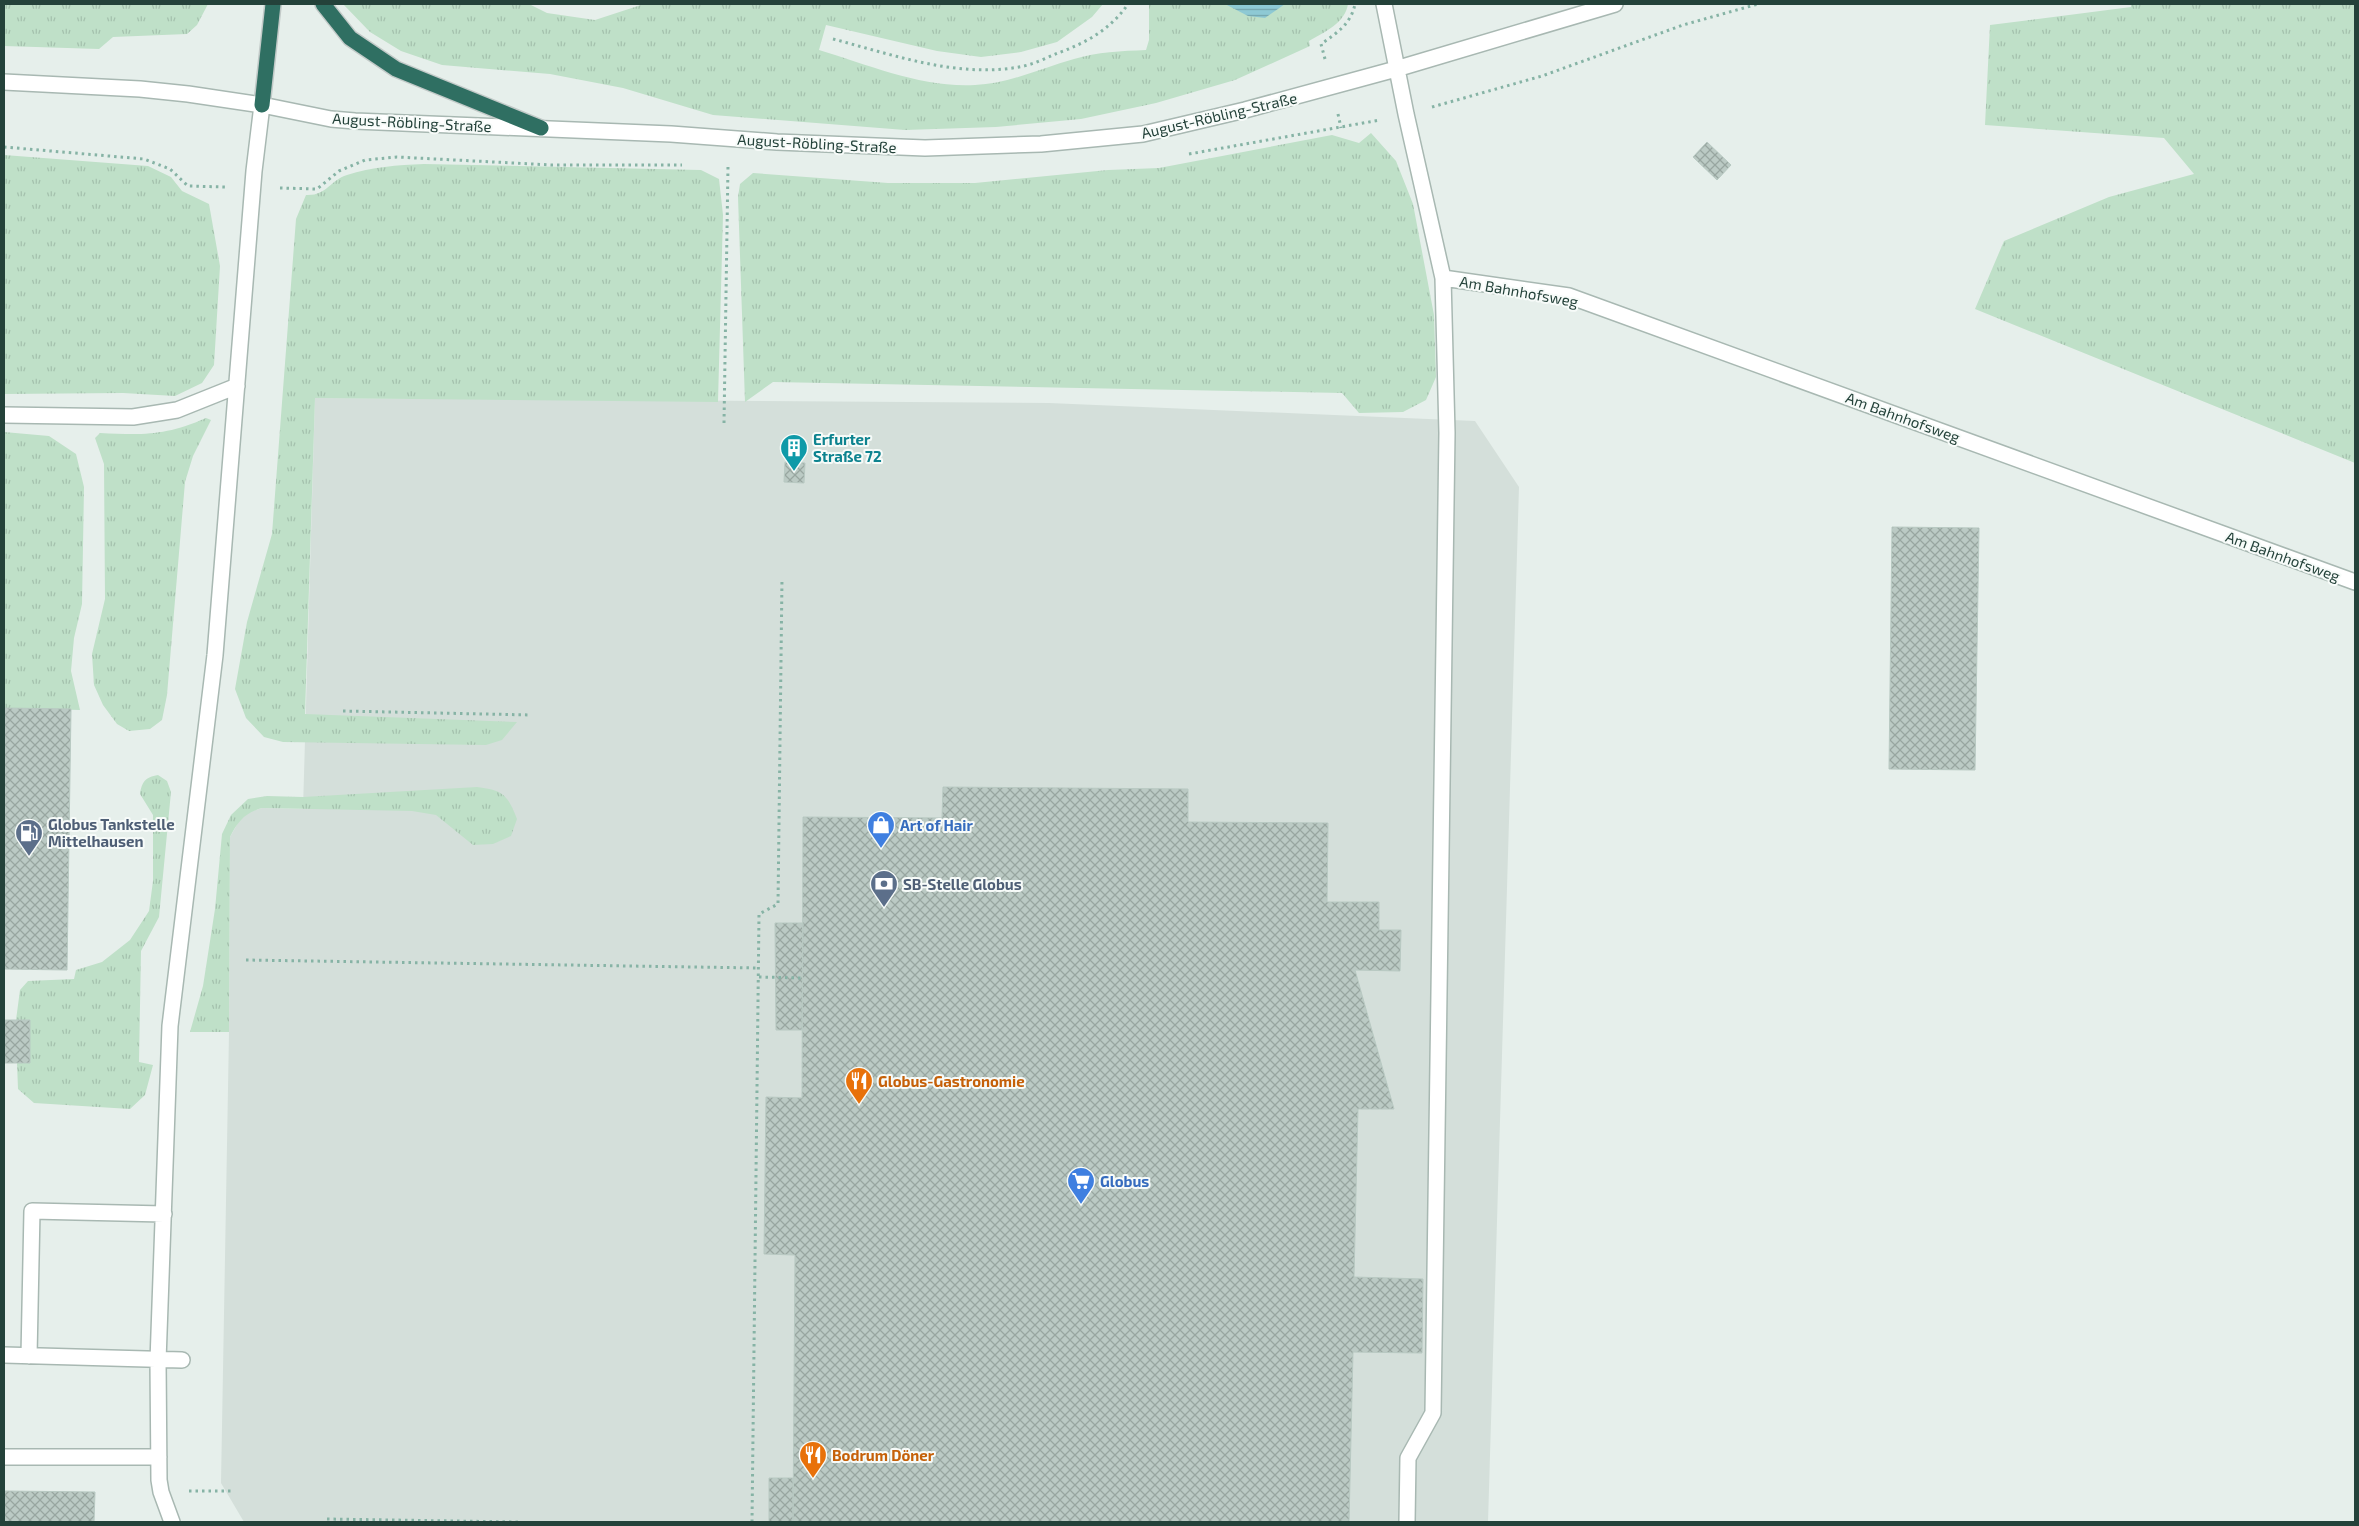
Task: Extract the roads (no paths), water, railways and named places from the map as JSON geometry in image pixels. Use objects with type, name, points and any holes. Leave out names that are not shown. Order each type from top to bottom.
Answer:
[{"type":"highway","points":[[262,105],[273,4]]},
{"type":"highway","points":[[323,4],[350,38],[396,69],[541,128]]},
{"type":"street","points":[[1384,4],[1396,69],[1444,278],[1447,433],[1432,1413],[1408,1458],[1407,1522]]},
{"type":"street","name":"August-Röbling-Straße","points":[[4,82],[140,89],[262,105],[331,119],[671,134],[777,142],[926,148],[1041,144],[1143,134],[1245,110],[1396,69],[1614,4]]},
{"type":"street","points":[[172,1522],[161,1492],[158,1360],[170,1026],[215,654],[254,171],[262,105]]},
{"type":"street","name":"Am Bahnhofsweg","points":[[1444,278],[1568,296],[2355,582]]},
{"type":"street","points":[[4,415],[133,417],[177,410],[237,386]]},
{"type":"street","points":[[29,1356],[32,1211],[164,1214]]},
{"type":"street","points":[[4,1355],[182,1360]]},
{"type":"street","points":[[4,1457],[159,1457]]},
{"type":"water","points":[[1225,4],[1285,4],[1265,18],[1248,16]]},
{"type":"place","name":"Erfurter Straße 72","points":[[794,472]]},
{"type":"place","name":"Art of Hair","points":[[881,849]]},
{"type":"place","name":"Globus Tankstelle Mittelhausen","points":[[29,857]]},
{"type":"place","name":"SB-Stelle Globus","points":[[884,908]]},
{"type":"place","name":"Globus-Gastronomie","points":[[859,1105]]},
{"type":"place","name":"Globus","points":[[1081,1205]]},
{"type":"place","name":"Bodrum Döner","points":[[813,1479]]}]
